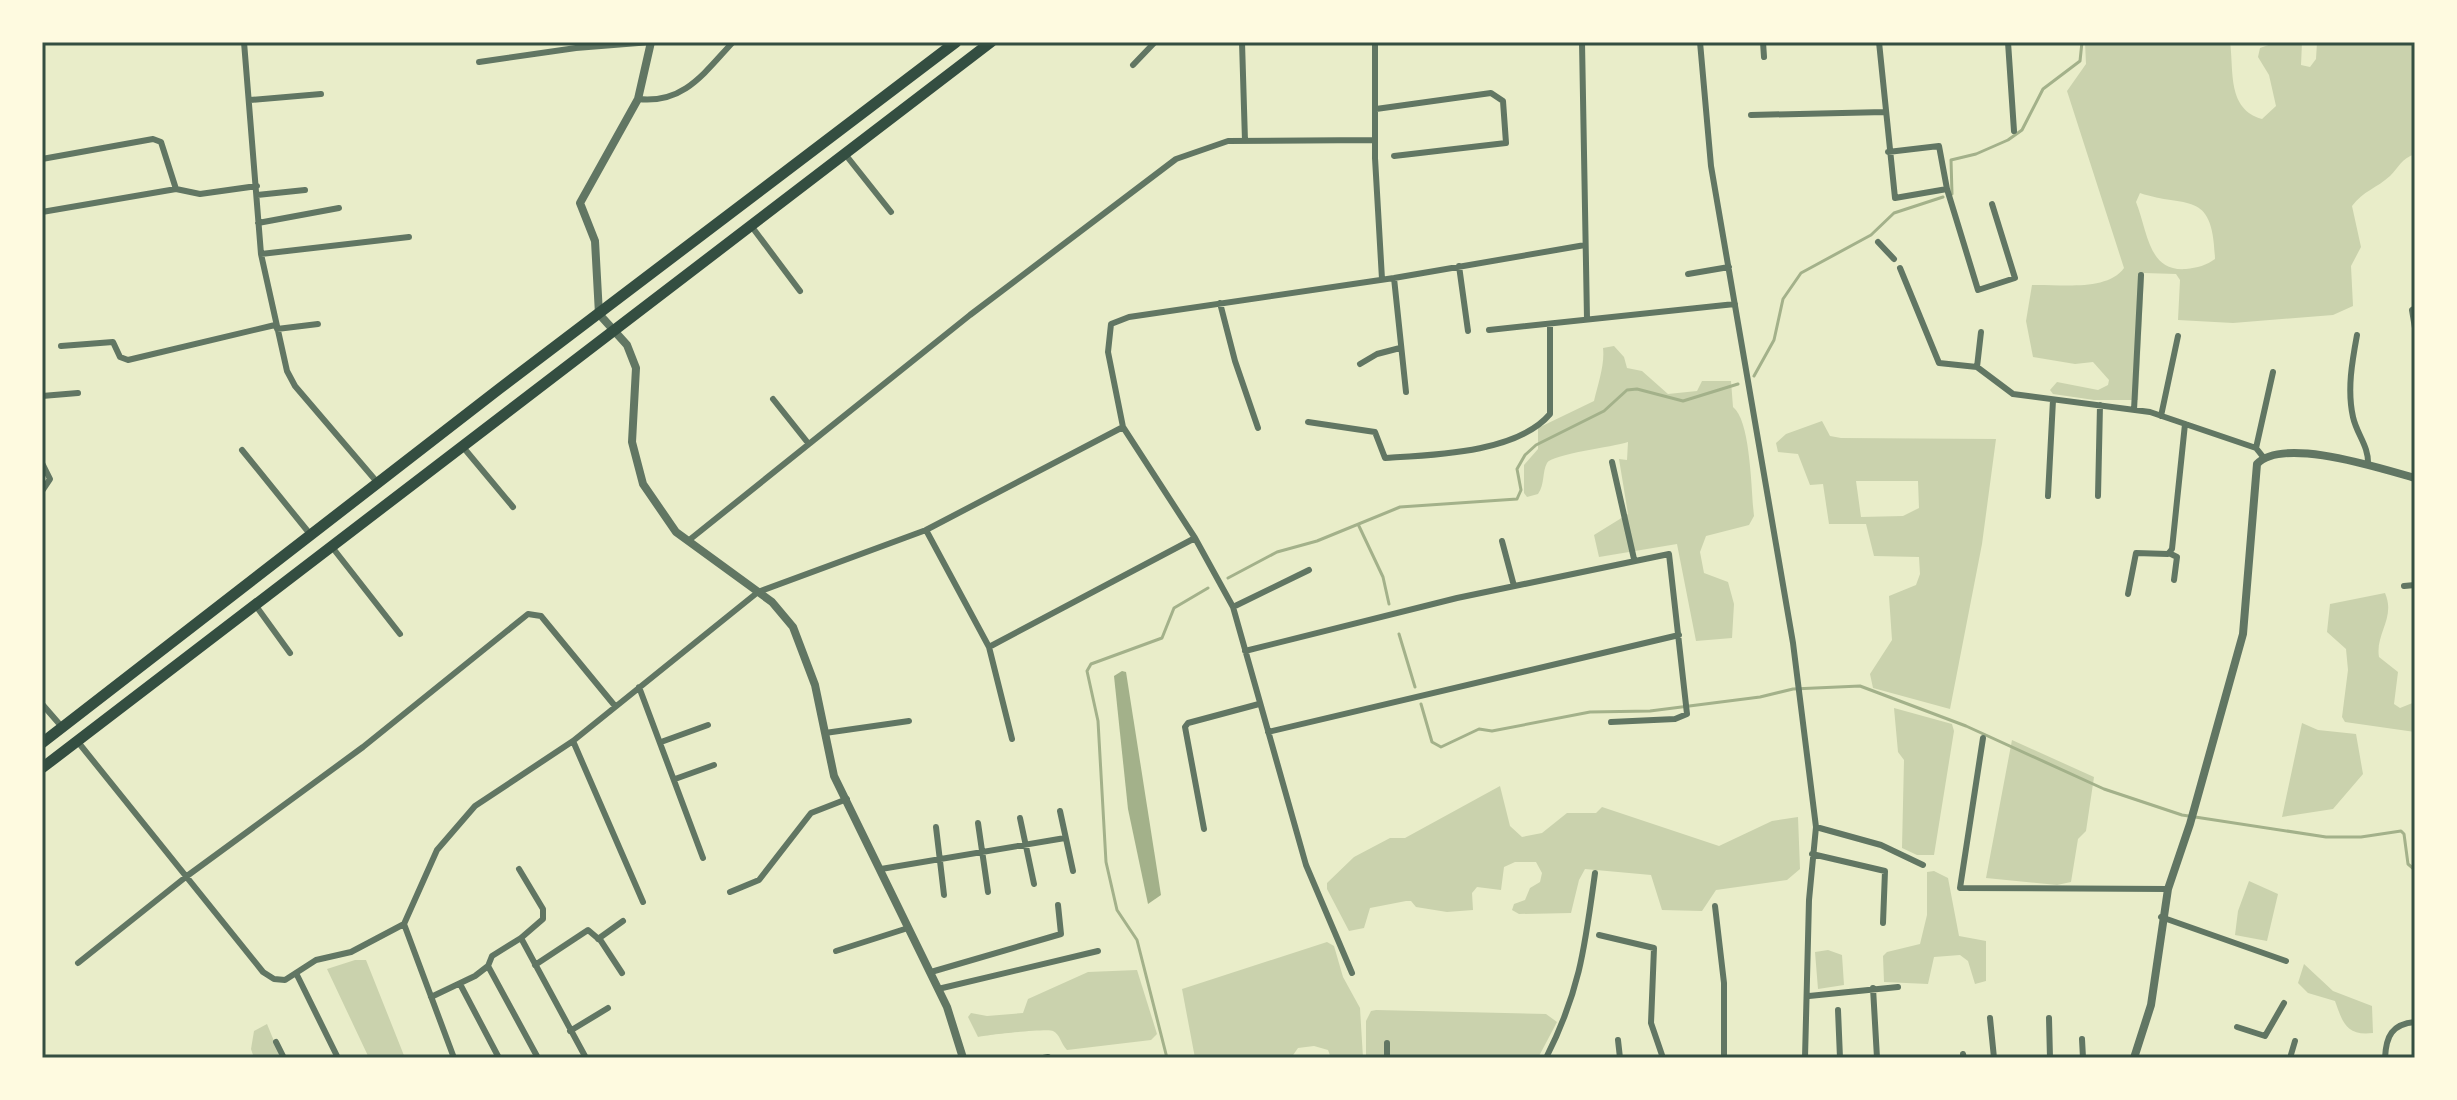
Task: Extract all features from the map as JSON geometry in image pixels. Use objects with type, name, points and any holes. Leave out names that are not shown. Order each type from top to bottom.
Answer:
[{"type":"highway","points":[[42,743],[310,534],[956,42]]},
{"type":"highway","points":[[42,768],[615,333],[991,42]]},
{"type":"street","points":[[244,42],[261,254],[287,371],[295,386],[379,483]]},
{"type":"street","points":[[479,62],[576,48],[651,42],[638,99],[581,198],[582,212],[595,241],[599,314],[627,345],[636,368],[632,442],[635,463],[657,510],[688,541],[779,609],[799,640],[819,699],[834,776],[931,972],[954,1023],[963,1058]]},
{"type":"street","points":[[638,99],[665,99],[690,89],[733,42]]},
{"type":"street","points":[[1133,65],[1155,42]]},
{"type":"street","points":[[1242,42],[1245,141]]},
{"type":"street","points":[[1375,42],[1375,140],[1382,279]]},
{"type":"street","points":[[1582,42],[1587,319]]},
{"type":"street","points":[[1700,42],[1711,166],[1800,692],[1816,827],[1812,854],[1805,1058]]},
{"type":"street","points":[[1763,42],[1764,57]]},
{"type":"street","points":[[1879,42],[1895,198],[1947,189]]},
{"type":"street","points":[[2008,42],[2014,131]]},
{"type":"street","points":[[1376,109],[1491,93],[1503,101],[1506,143],[1394,156]]},
{"type":"street","points":[[250,100],[321,94]]},
{"type":"street","points":[[1751,115],[1885,112]]},
{"type":"street","points":[[42,159],[153,139],[161,142],[176,189]]},
{"type":"street","points":[[688,541],[808,443],[1176,159],[1211,145],[1245,141],[1375,140]]},
{"type":"street","points":[[1888,152],[1939,146],[1947,189],[1978,290],[2015,278],[1992,204]]},
{"type":"street","points":[[845,154],[891,212]]},
{"type":"street","points":[[42,212],[176,189],[200,194],[257,186]]},
{"type":"street","points":[[257,195],[305,190]]},
{"type":"street","points":[[258,223],[339,208]]},
{"type":"street","points":[[752,227],[800,291]]},
{"type":"street","points":[[261,254],[409,237]]},
{"type":"street","points":[[1878,242],[1894,259]]},
{"type":"street","points":[[1352,973],[1306,865],[1233,607],[1195,538],[1123,427],[1108,352],[1111,324],[1129,317],[1394,278],[1585,245]]},
{"type":"street","points":[[1459,266],[1468,331]]},
{"type":"street","points":[[1688,274],[1729,267]]},
{"type":"street","points":[[1900,268],[1937,362],[1977,367],[2006,391],[2161,416],[2256,448],[2264,458]]},
{"type":"street","points":[[2134,410],[2141,275]]},
{"type":"street","points":[[1394,278],[1406,392]]},
{"type":"street","points":[[1220,303],[1235,361],[1258,428]]},
{"type":"street","points":[[1489,330],[1735,304]]},
{"type":"street","points":[[2415,308],[2412,310],[2415,328]]},
{"type":"street","points":[[61,346],[113,342],[120,357],[128,360],[276,327],[318,324]]},
{"type":"street","points":[[1308,422],[1375,432],[1385,458],[1493,446],[1527,431],[1550,414],[1550,324]]},
{"type":"street","points":[[1977,367],[1981,332]]},
{"type":"street","points":[[2357,335],[2350,388],[2353,418],[2366,445],[2368,465]]},
{"type":"street","points":[[2161,416],[2178,336]]},
{"type":"street","points":[[1360,364],[1377,354],[1400,348]]},
{"type":"street","points":[[2256,448],[2273,372]]},
{"type":"street","points":[[42,396],[78,393]]},
{"type":"street","points":[[773,399],[808,443]]},
{"type":"street","points":[[2048,496],[2053,400]]},
{"type":"street","points":[[2098,496],[2100,405]]},
{"type":"street","points":[[2169,553],[2185,424]]},
{"type":"street","points":[[76,740],[263,972],[281,980],[297,975],[316,960],[351,952],[404,924],[423,875],[453,828],[507,782],[573,741],[758,592],[926,530],[1123,427]]},
{"type":"street","points":[[463,447],[513,507]]},
{"type":"street","points":[[242,450],[310,534]]},
{"type":"street","points":[[2134,1058],[2151,1005],[2161,917],[2168,889],[2193,814],[2243,634],[2257,464],[2264,458],[2297,454],[2368,465],[2415,478]]},
{"type":"street","points":[[1612,462],[1634,559]]},
{"type":"street","points":[[42,463],[50,479],[42,491]]},
{"type":"street","points":[[926,530],[989,647],[1012,739]]},
{"type":"street","points":[[989,647],[1195,538]]},
{"type":"street","points":[[1502,541],[1514,586]]},
{"type":"street","points":[[332,547],[400,634]]},
{"type":"street","points":[[2128,594],[2136,553],[2169,553],[2177,557],[2174,580]]},
{"type":"street","points":[[1245,651],[1514,586],[1669,554],[1687,714],[1675,719],[1611,722]]},
{"type":"street","points":[[1233,607],[1309,570]]},
{"type":"street","points":[[2404,586],[2415,585]]},
{"type":"street","points":[[256,606],[290,653]]},
{"type":"street","points":[[78,963],[187,876],[363,747],[528,614],[541,616],[615,706]]},
{"type":"street","points":[[1268,732],[1679,635]]},
{"type":"street","points":[[639,687],[703,858]]},
{"type":"street","points":[[42,704],[62,727]]},
{"type":"street","points":[[1204,829],[1185,727],[1188,723],[1259,704]]},
{"type":"street","points":[[825,733],[909,721]]},
{"type":"street","points":[[661,742],[708,725]]},
{"type":"street","points":[[1983,738],[1960,888],[2168,889]]},
{"type":"street","points":[[573,741],[643,902]]},
{"type":"street","points":[[675,779],[714,765]]},
{"type":"street","points":[[730,892],[759,880],[811,813],[847,799]]},
{"type":"street","points":[[1060,811],[1073,871]]},
{"type":"street","points":[[1020,818],[1034,884]]},
{"type":"street","points":[[978,823],[988,892]]},
{"type":"street","points":[[936,827],[944,895]]},
{"type":"street","points":[[1816,827],[1881,845],[1923,865]]},
{"type":"street","points":[[881,869],[1065,838]]},
{"type":"street","points":[[1812,854],[1885,871],[1883,923]]},
{"type":"street","points":[[431,997],[460,984],[488,966],[492,956],[521,938],[544,915],[519,869]]},
{"type":"street","points":[[1546,1058],[1572,1004],[1583,958],[1595,873]]},
{"type":"street","points":[[931,972],[1061,934],[1058,905]]},
{"type":"street","points":[[1715,906],[1724,983],[1724,1058]]},
{"type":"street","points":[[2161,917],[2286,961]]},
{"type":"street","points":[[598,939],[623,921]]},
{"type":"street","points":[[404,924],[454,1058]]},
{"type":"street","points":[[836,951],[908,928]]},
{"type":"street","points":[[535,965],[588,930],[622,973]]},
{"type":"street","points":[[1599,935],[1654,947],[1651,1023],[1663,1058]]},
{"type":"street","points":[[521,938],[586,1058]]},
{"type":"street","points":[[938,989],[1098,951]]},
{"type":"street","points":[[488,966],[538,1058]]},
{"type":"street","points":[[297,975],[338,1058]]},
{"type":"street","points":[[460,984],[499,1058]]},
{"type":"street","points":[[1809,996],[1898,987]]},
{"type":"street","points":[[1873,988],[1877,1058]]},
{"type":"street","points":[[2237,1027],[2265,1036],[2284,1003]]},
{"type":"street","points":[[570,1031],[608,1008]]},
{"type":"street","points":[[1838,1010],[1840,1058]]},
{"type":"street","points":[[1990,1018],[1994,1058]]},
{"type":"street","points":[[2049,1018],[2050,1058]]},
{"type":"street","points":[[2385,1058],[2392,1030],[2398,1024],[2415,1022]]},
{"type":"street","points":[[2082,1039],[2083,1058]]},
{"type":"street","points":[[1618,1040],[1620,1058]]},
{"type":"street","points":[[2290,1058],[2295,1041]]},
{"type":"street","points":[[276,1042],[284,1058]]},
{"type":"street","points":[[1387,1043],[1387,1058]]},
{"type":"shaded area","points":[[2085,42],[2230,42],[2234,88],[2238,98],[2251,114],[2262,119],[2276,106],[2269,75],[2258,57],[2260,48],[2277,42],[2302,42],[2301,65],[2310,67],[2316,59],[2317,42],[2415,42],[2415,154],[2352,206],[2361,247],[2351,266],[2353,306],[2333,315],[2233,323],[2178,320],[2180,280],[2176,274],[2144,273],[2138,400],[2094,400],[2053,394],[2050,390],[2057,382],[2098,390],[2108,385],[2109,380],[2093,362],[2075,364],[2033,357],[2026,321],[2032,285],[2094,284],[2116,276],[2124,268],[2067,91],[2086,64]],"holes":[[[2140,193],[2184,202],[2203,211],[2213,236],[2215,259],[2186,269],[2173,268],[2157,257],[2136,202]]]},
{"type":"shaded area","points":[[1614,346],[1624,357],[1627,368],[1642,371],[1668,394],[1697,391],[1702,381],[1731,381],[1733,407],[1739,415],[1747,441],[1754,516],[1749,525],[1706,536],[1700,552],[1704,573],[1728,582],[1734,604],[1732,638],[1696,641],[1677,544],[1599,557],[1594,535],[1628,514],[1619,459],[1627,460],[1628,442],[1551,460],[1545,467],[1538,494],[1527,497],[1524,493],[1524,465],[1538,449],[1538,428],[1594,401],[1603,348]]},
{"type":"shaded area","points":[[1822,421],[1830,436],[1841,438],[1996,439],[1982,544],[1950,709],[1873,688],[1870,674],[1892,640],[1889,596],[1916,585],[1920,574],[1919,557],[1874,556],[1866,524],[1829,524],[1823,484],[1810,485],[1798,454],[1778,452],[1776,443],[1786,434]],"holes":[[[1856,481],[1918,481],[1919,508],[1903,516],[1861,517]]]},
{"type":"shaded area","points":[[2385,593],[2388,610],[2379,657],[2398,672],[2394,704],[2400,708],[2415,702],[2415,732],[2345,722],[2342,717],[2348,670],[2346,649],[2327,632],[2330,604]]},
{"type":"shaded area","points":[[1126,672],[1161,895],[1148,904],[1128,809],[1114,676]]},
{"type":"shaded area","points":[[1894,708],[1952,724],[1954,731],[1934,855],[1917,855],[1902,848],[1904,760],[1898,752]]},
{"type":"shaded area","points":[[2302,723],[2318,730],[2356,734],[2363,774],[2333,809],[2282,817]]},
{"type":"shaded area","points":[[2012,740],[2094,777],[2086,831],[2078,839],[2071,882],[2057,885],[1986,878]]},
{"type":"shaded area","points":[[1500,786],[1510,826],[1522,837],[1542,833],[1567,813],[1596,813],[1602,807],[1719,846],[1772,821],[1798,817],[1800,869],[1787,880],[1716,890],[1702,911],[1662,910],[1651,875],[1585,869],[1571,913],[1519,914],[1512,910],[1514,904],[1525,900],[1530,888],[1540,882],[1542,873],[1536,862],[1515,862],[1504,867],[1501,890],[1477,887],[1472,893],[1473,910],[1447,912],[1416,907],[1411,901],[1406,901],[1370,908],[1364,928],[1349,931],[1327,889],[1327,883],[1354,857],[1390,838],[1405,838]]},
{"type":"shaded area","points":[[1934,871],[1948,878],[1959,936],[1986,941],[1986,981],[1975,984],[1968,961],[1960,955],[1934,957],[1928,984],[1884,982],[1883,956],[1887,952],[1920,944],[1927,915],[1927,872]]},
{"type":"shaded area","points":[[2249,881],[2278,894],[2267,941],[2235,935],[2238,911]]},
{"type":"shaded area","points":[[1327,942],[1334,946],[1343,977],[1360,1008],[1363,1058],[1331,1058],[1328,1050],[1314,1046],[1298,1048],[1291,1058],[1195,1058],[1182,989]]},
{"type":"shaded area","points":[[1828,950],[1842,955],[1844,985],[1818,989],[1815,952]]},
{"type":"shaded area","points":[[355,960],[366,960],[405,1058],[369,1058],[327,969]]},
{"type":"shaded area","points":[[2304,964],[2333,991],[2372,1006],[2373,1033],[2351,1030],[2343,1022],[2335,1001],[2308,993],[2298,983]]},
{"type":"shaded area","points":[[1137,970],[1157,1034],[1151,1040],[1067,1050],[1057,1034],[1049,1030],[978,1037],[968,1017],[971,1013],[987,1016],[1023,1013],[1028,999],[1088,972]]},
{"type":"shaded area","points":[[1371,1011],[1546,1014],[1557,1022],[1538,1058],[1366,1058],[1366,1021]]},
{"type":"shaded area","points":[[267,1024],[281,1058],[254,1058],[251,1049],[254,1031]]},
{"type":"waterway","points":[[1952,194],[1951,160],[1976,154],[2022,130],[2043,89],[2080,61],[2082,42]]},
{"type":"waterway","points":[[1754,376],[1774,340],[1783,299],[1801,273],[1871,235],[1894,213],[1943,197]]},
{"type":"waterway","points":[[1228,578],[1277,552],[1317,541],[1400,507],[1517,499],[1521,490],[1517,469],[1525,455],[1536,445],[1604,411],[1627,390],[1637,389],[1683,401],[1738,384]]},
{"type":"waterway","points":[[1358,524],[1383,577],[1389,604]]},
{"type":"waterway","points":[[1167,1058],[1137,940],[1117,910],[1106,862],[1098,721],[1087,671],[1091,664],[1162,638],[1174,608],[1208,588]]},
{"type":"waterway","points":[[1399,634],[1415,687]]},
{"type":"waterway","points":[[1421,704],[1432,742],[1441,747],[1479,729],[1492,731],[1590,712],[1650,711],[1760,697],[1793,689],[1860,686],[1966,726],[2104,789],[2182,815],[2326,837],[2361,837],[2401,831],[2408,864],[2415,870]]}]
